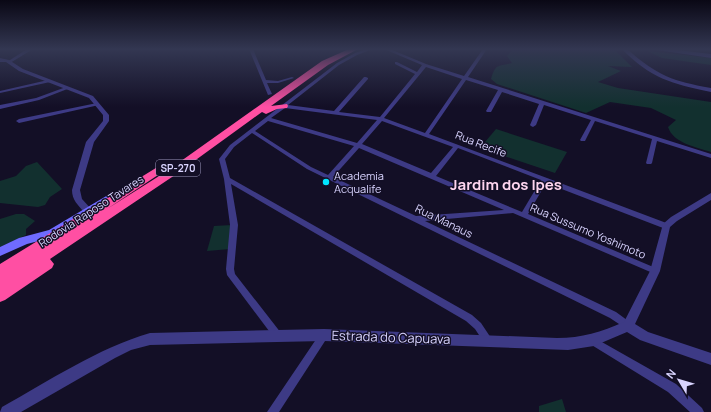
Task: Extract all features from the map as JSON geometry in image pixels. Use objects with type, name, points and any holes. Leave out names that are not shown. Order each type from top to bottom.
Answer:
[{"type":"highway","name":"Rodovia Raposo Tavares","points":[[0,269],[171,163],[305,68]]},
{"type":"highway","name":"Rodovia Raposo Tavares","points":[[0,285],[240,125],[318,68]]},
{"type":"highway","points":[[240,125],[275,107],[284,106]]},
{"type":"highway","points":[[0,296],[64,252],[92,224]]},
{"type":"main road","points":[[0,269],[87,210],[171,163]]},
{"type":"main road","points":[[0,252],[23,241],[51,233]]},
{"type":"street","points":[[18,68],[91,97],[106,115],[106,121],[90,142],[76,190],[78,201],[87,210]]},
{"type":"street","points":[[259,68],[270,94]]},
{"type":"street","points":[[278,336],[231,275],[230,269],[234,225],[227,179],[222,162],[223,156],[232,146],[333,68]]},
{"type":"street","points":[[406,68],[418,74]]},
{"type":"street","points":[[329,178],[381,119],[422,68]]},
{"type":"street","points":[[436,68],[594,120],[711,156]]},
{"type":"street","points":[[426,135],[471,68]]},
{"type":"street","points":[[647,68],[658,76],[690,86],[711,90]]},
{"type":"street","points":[[265,81],[278,82],[292,78]]},
{"type":"street","points":[[335,113],[366,78]]},
{"type":"street","points":[[0,92],[48,81]]},
{"type":"street","points":[[0,107],[37,99],[68,88]]},
{"type":"street","points":[[489,111],[501,90]]},
{"type":"street","points":[[533,125],[542,103]]},
{"type":"street","points":[[19,121],[97,104]]},
{"type":"street","name":"Rua Recife","points":[[284,106],[381,119],[458,146],[666,226]]},
{"type":"street","name":"Rua Sussumo Yoshimoto","points":[[267,119],[358,145],[512,212],[655,271]]},
{"type":"street","points":[[583,140],[594,120]]},
{"type":"street","name":"Rua Manaus","points":[[252,131],[309,168],[612,315],[628,326]]},
{"type":"street","points":[[649,163],[655,138]]},
{"type":"street","points":[[432,176],[458,146]]},
{"type":"street","points":[[227,179],[469,318],[478,326],[488,340]]},
{"type":"street","points":[[523,216],[545,179]]},
{"type":"street","points":[[711,196],[674,219],[666,226],[655,271],[628,326],[644,336],[711,359]]},
{"type":"street","points":[[413,219],[512,212]]},
{"type":"street","name":"Estrada do Capuava","points":[[7,412],[110,354],[142,340],[324,335],[577,344],[594,341],[628,326]]},
{"type":"street","points":[[273,412],[324,335]]},
{"type":"street","points":[[594,341],[672,388],[698,412]]},
{"type":"green space","points":[[496,68],[614,68],[621,71],[598,82],[618,88],[711,102],[711,152],[680,141],[668,127],[676,120],[651,108],[610,102],[586,113],[497,84],[491,79]]},
{"type":"green space","points":[[496,129],[567,152],[555,173],[480,148]]},
{"type":"green space","points":[[37,162],[62,189],[50,197],[45,205],[38,207],[0,203],[0,181],[16,176],[26,166]]},
{"type":"green space","points":[[16,214],[24,214],[35,221],[26,229],[26,235],[0,247],[0,219]]},
{"type":"green space","points":[[232,225],[230,249],[207,251],[214,226]]},
{"type":"green space","points":[[562,399],[566,412],[539,412],[539,406]]},
{"type":"place","name":"Academia Acqualife","points":[[326,182]]},
{"type":"district","name":"Jardim dos Ipes","points":[[506,185]]}]
